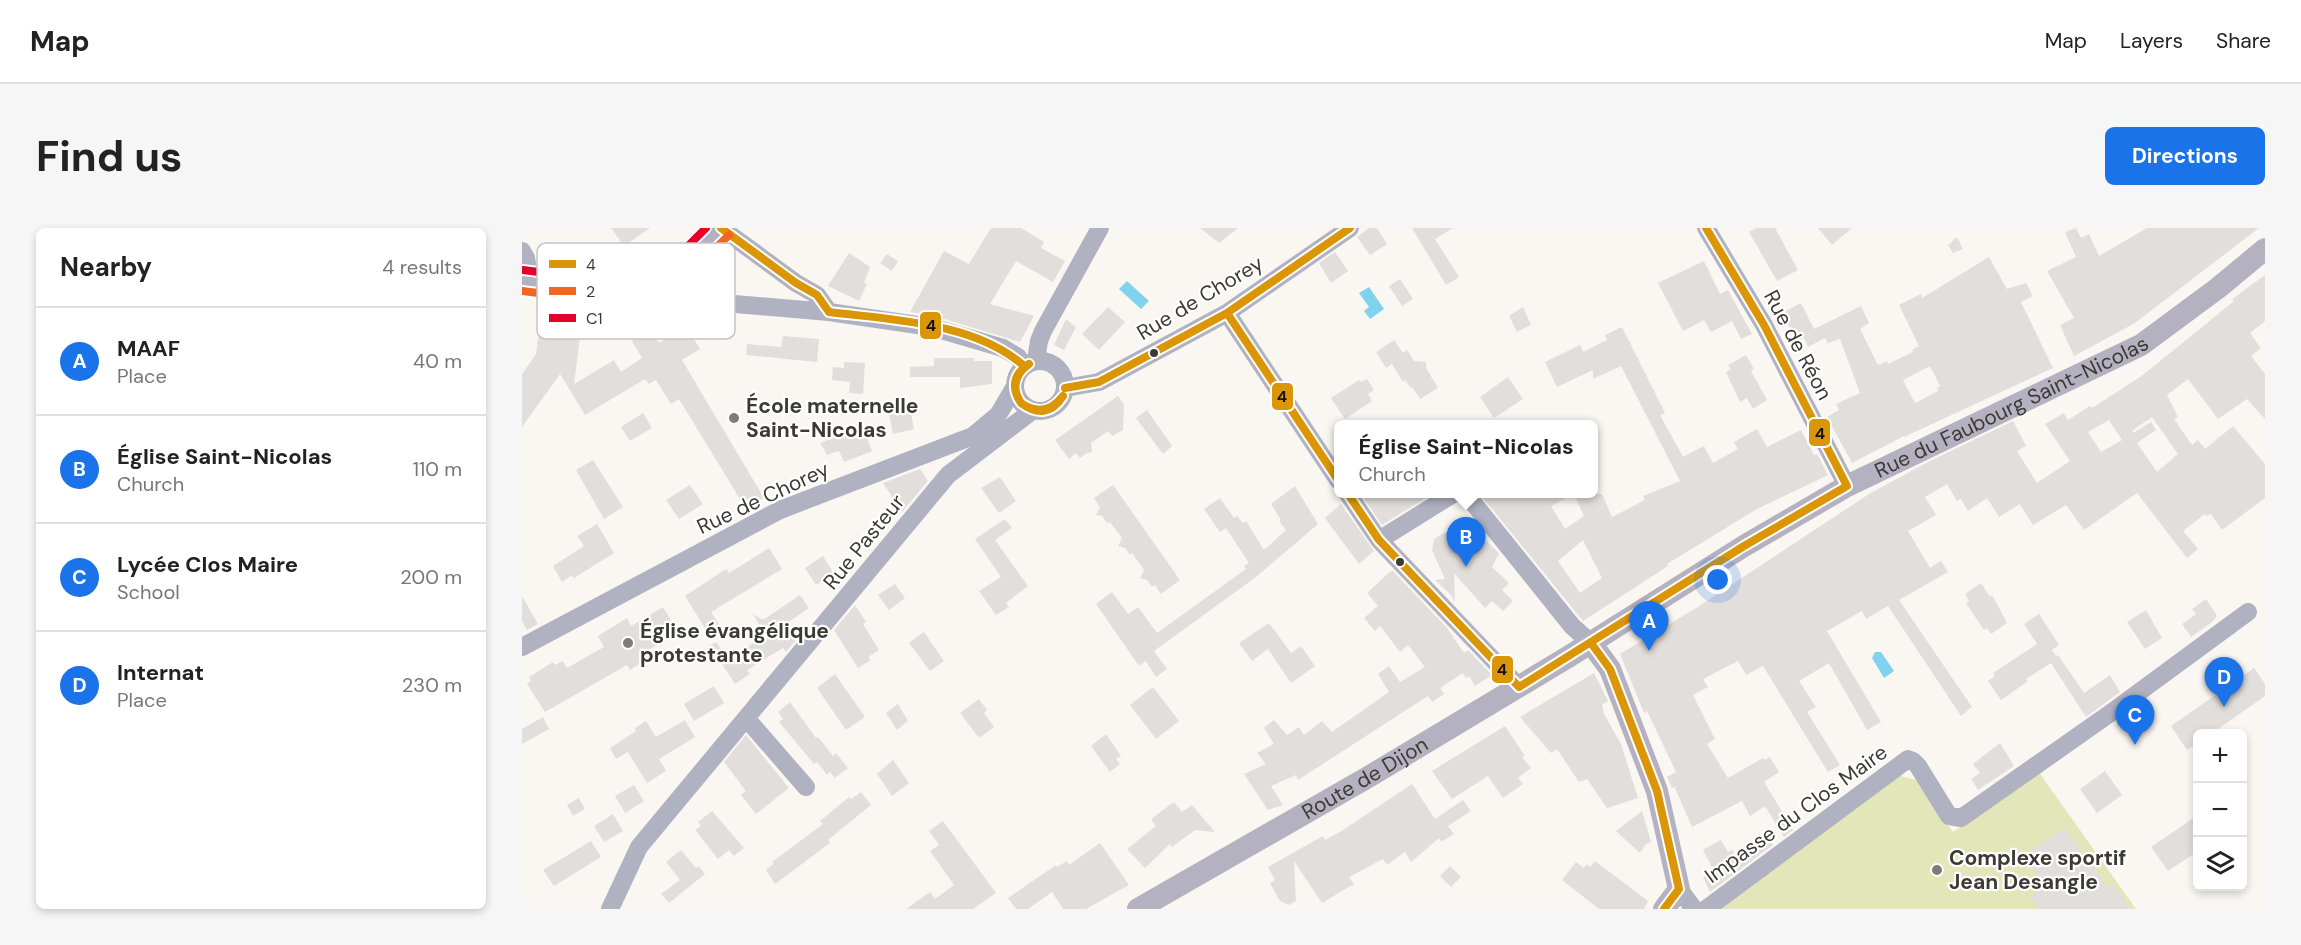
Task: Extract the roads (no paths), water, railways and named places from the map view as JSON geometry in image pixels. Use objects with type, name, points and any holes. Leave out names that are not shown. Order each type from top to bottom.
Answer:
[{"type":"main road","name":"Rue du Faubourg Saint-Nicolas","points":[[1591,643],[1744,546],[1847,486],[2141,345],[2195,306],[2265,249]]},
{"type":"main road","name":"Route de Dijon","points":[[1138,909],[1370,776],[1591,643]]},
{"type":"main road","points":[[1591,643],[1610,669],[1657,791],[1679,889],[1664,909]]},
{"type":"street","points":[[706,243],[721,228],[796,283],[817,295],[829,312]]},
{"type":"street","points":[[735,304],[829,312],[931,327],[990,342],[1030,363],[1047,362],[1057,368],[1063,377],[1065,388],[1061,400],[1052,409],[1046,411],[1032,411],[1018,400],[1014,388],[1016,376],[1030,363],[1043,331],[1100,228]]},
{"type":"street","name":"Rue de Chorey","points":[[1065,388],[1100,382],[1227,313],[1350,228]]},
{"type":"street","name":"Rue de Réon","points":[[1706,228],[1764,326],[1847,486]]},
{"type":"street","points":[[522,251],[526,258],[526,281]]},
{"type":"street","points":[[1227,313],[1334,474]]},
{"type":"street","name":"Rue de Chorey","points":[[522,647],[780,510],[973,436],[998,415],[1014,388]]},
{"type":"street","name":"Rue Pasteur","points":[[610,909],[639,847],[948,475],[1032,411]]},
{"type":"street","points":[[1350,498],[1379,540],[1519,687]]},
{"type":"street","points":[[1379,540],[1447,498]]},
{"type":"street","points":[[1469,498],[1572,626],[1591,643]]},
{"type":"street","name":"Impasse du Clos Maire","points":[[1706,909],[1908,759],[1913,760],[1918,766],[1949,816],[1961,818],[2112,712],[2248,612]]},
{"type":"street","points":[[746,718],[806,787]]},
{"type":"street","points":[[1679,889],[1695,909]]},
{"type":"water","points":[[1127,281],[1149,301],[1141,309],[1119,289]]},
{"type":"water","points":[[1369,287],[1384,309],[1370,319],[1364,311],[1369,307],[1359,293]]},
{"type":"water","points":[[1875,652],[1881,652],[1894,671],[1884,678],[1872,658]]},
{"type":"place","name":"École maternelle Saint-Nicolas","points":[[734,418]]},
{"type":"place","name":"Église Saint-Nicolas","points":[[1466,567]]},
{"type":"place","name":"Église évangélique protestante","points":[[628,643]]},
{"type":"place","name":"MAAF","points":[[1649,651]]},
{"type":"place","name":"Internat","points":[[2224,707]]},
{"type":"place","name":"Lycée Clos Maire","points":[[2135,745]]},
{"type":"place","name":"Complexe sportif Jean Desangle","points":[[1937,870]]}]
